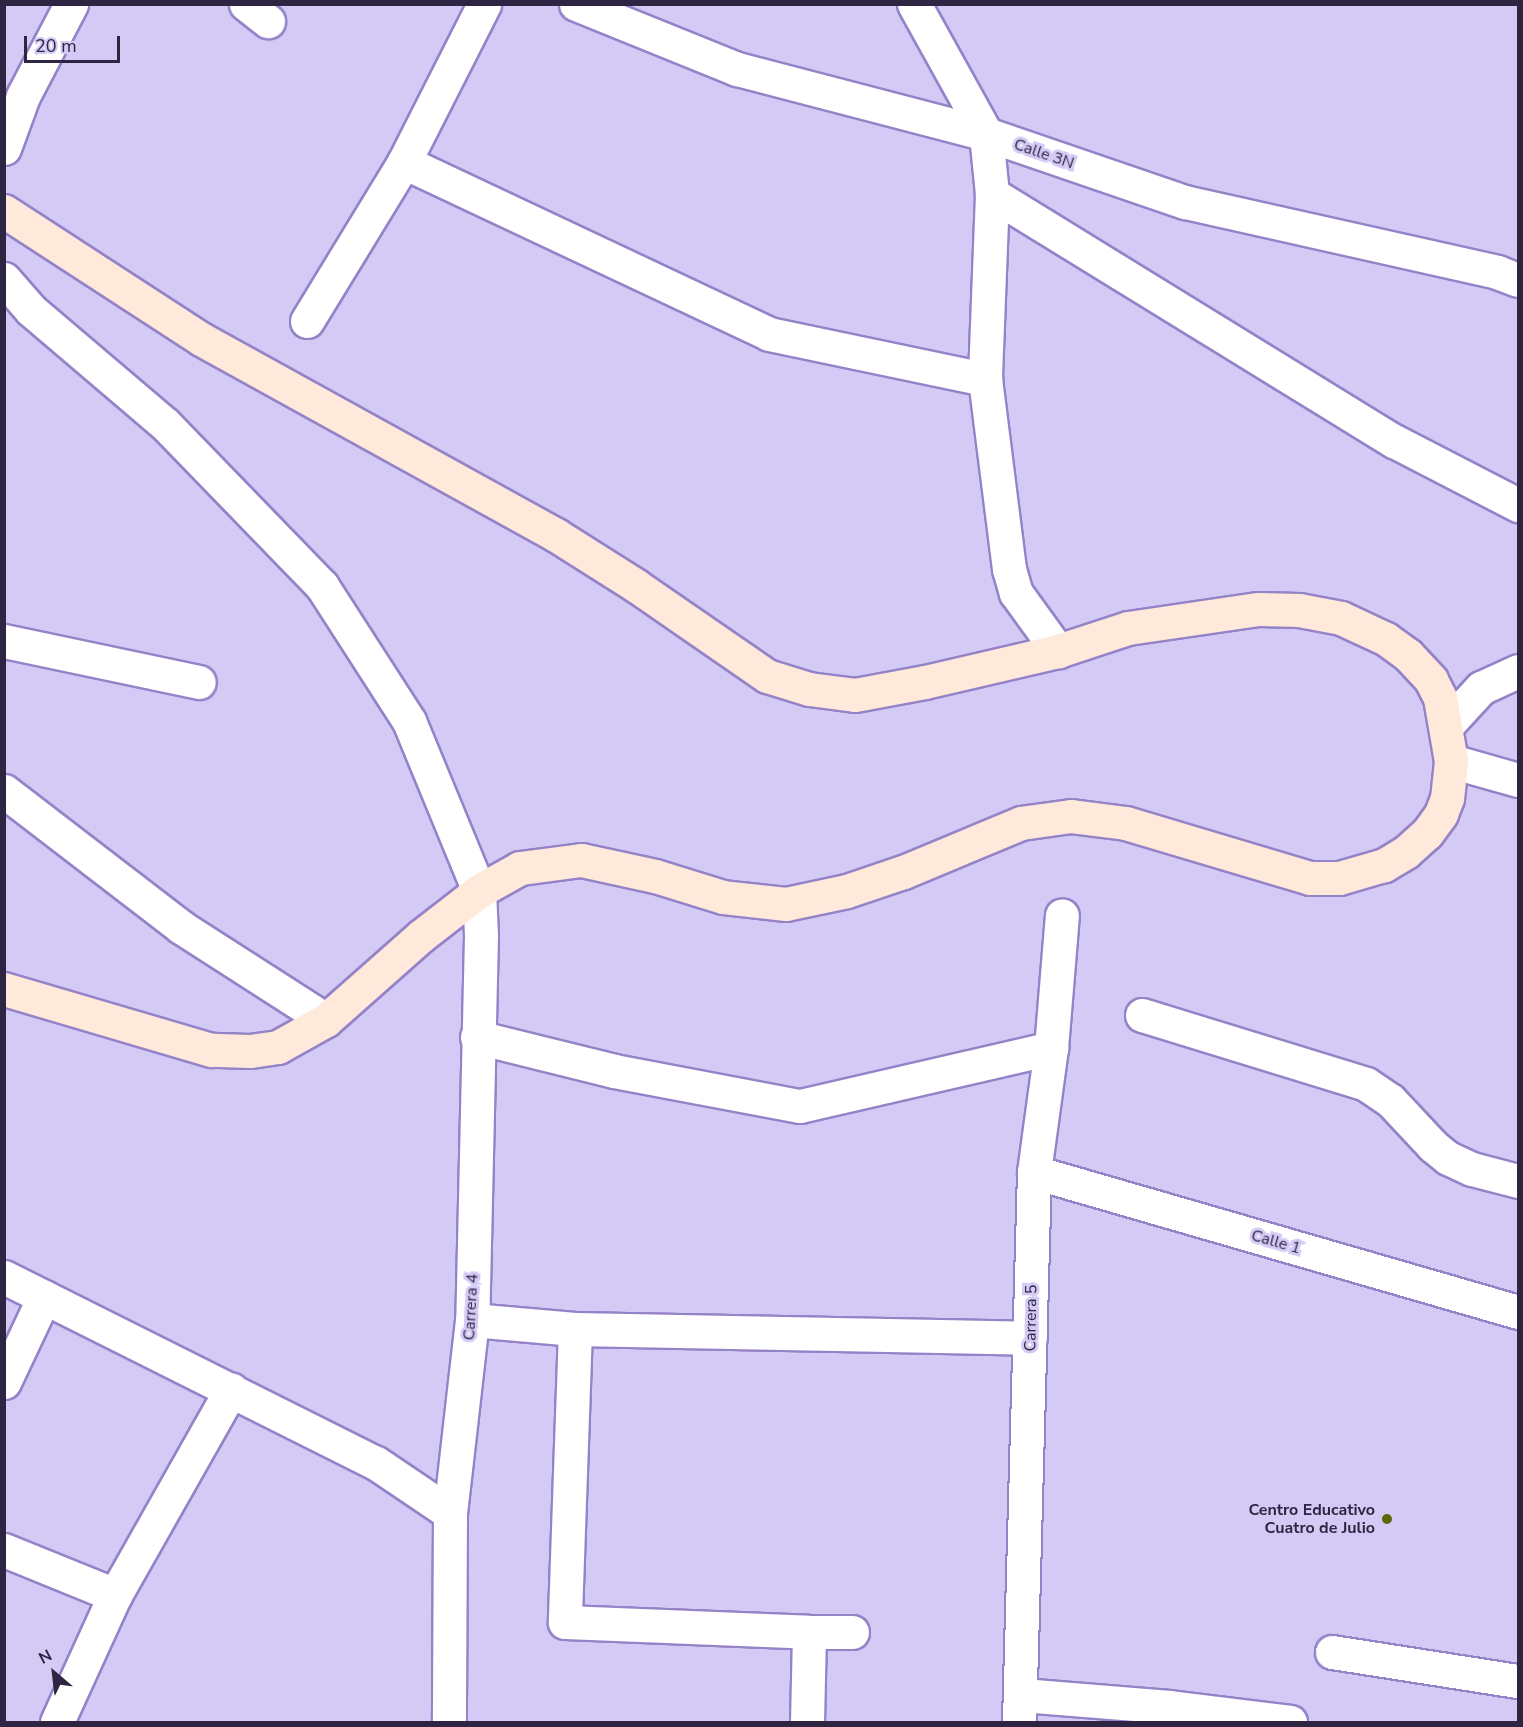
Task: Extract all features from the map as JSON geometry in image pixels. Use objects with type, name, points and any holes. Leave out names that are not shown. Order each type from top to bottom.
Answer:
[{"type":"main road","points":[[4,211],[201,339],[556,536],[635,585],[767,676],[809,689],[855,695],[925,682],[1058,651],[1128,628],[1259,609],[1299,609],[1341,618],[1386,639],[1408,655],[1431,680],[1440,698],[1451,761],[1447,798],[1441,814],[1427,833],[1406,852],[1384,865],[1339,878],[1310,878],[1126,823],[1071,816],[1021,823],[903,872],[847,891],[786,904],[723,897],[655,876],[581,860],[520,868],[479,891],[421,936],[326,1020],[278,1047],[249,1051],[211,1050],[4,989]]},
{"type":"street","points":[[4,148],[14,91],[71,4]]},
{"type":"street","points":[[307,321],[404,162],[484,4]]},
{"type":"street","name":"Calle 3N","points":[[576,4],[737,69],[986,134],[1185,202],[1497,272],[1518,280]]},
{"type":"street","points":[[914,4],[986,134],[992,194],[985,379],[1008,569],[1016,593],[1058,651]]},
{"type":"street","points":[[404,162],[769,334],[985,379]]},
{"type":"street","points":[[992,194],[1394,441],[1518,506]]},
{"type":"street","name":"Carrera 4","points":[[4,279],[31,310],[165,424],[322,586],[409,722],[479,891],[481,934],[472,1320],[450,1513],[448,1722]]},
{"type":"street","points":[[4,641],[199,682]]},
{"type":"street","points":[[1446,726],[1481,688],[1518,671]]},
{"type":"street","points":[[1451,761],[1514,785]]},
{"type":"street","points":[[4,791],[181,927],[326,1020]]},
{"type":"street","name":"Carrera 5","points":[[1020,1709],[1034,1172],[1050,1048],[1062,915]]},
{"type":"street","points":[[1142,1015],[1366,1084],[1390,1100],[1433,1146],[1449,1158],[1472,1169],[1518,1181]]},
{"type":"street","points":[[477,1037],[614,1071],[800,1106],[1050,1048]]},
{"type":"street","name":"Calle 1","points":[[1034,1172],[1518,1312]]},
{"type":"street","points":[[4,1277],[376,1463],[450,1513]]},
{"type":"street","points":[[4,1382],[44,1297]]},
{"type":"street","points":[[472,1320],[575,1329],[1030,1338]]},
{"type":"street","points":[[575,1329],[565,1622],[852,1632]]},
{"type":"street","points":[[57,1722],[115,1595],[231,1390]]},
{"type":"street","points":[[4,1550],[115,1595]]},
{"type":"street","points":[[807,1722],[809,1632]]},
{"type":"street","points":[[1332,1652],[1518,1681]]},
{"type":"street","points":[[1020,1709],[1170,1707],[1290,1722]]},
{"type":"place","name":"Centro Educativo Cuatro de Julio","points":[[1387,1519]]}]
